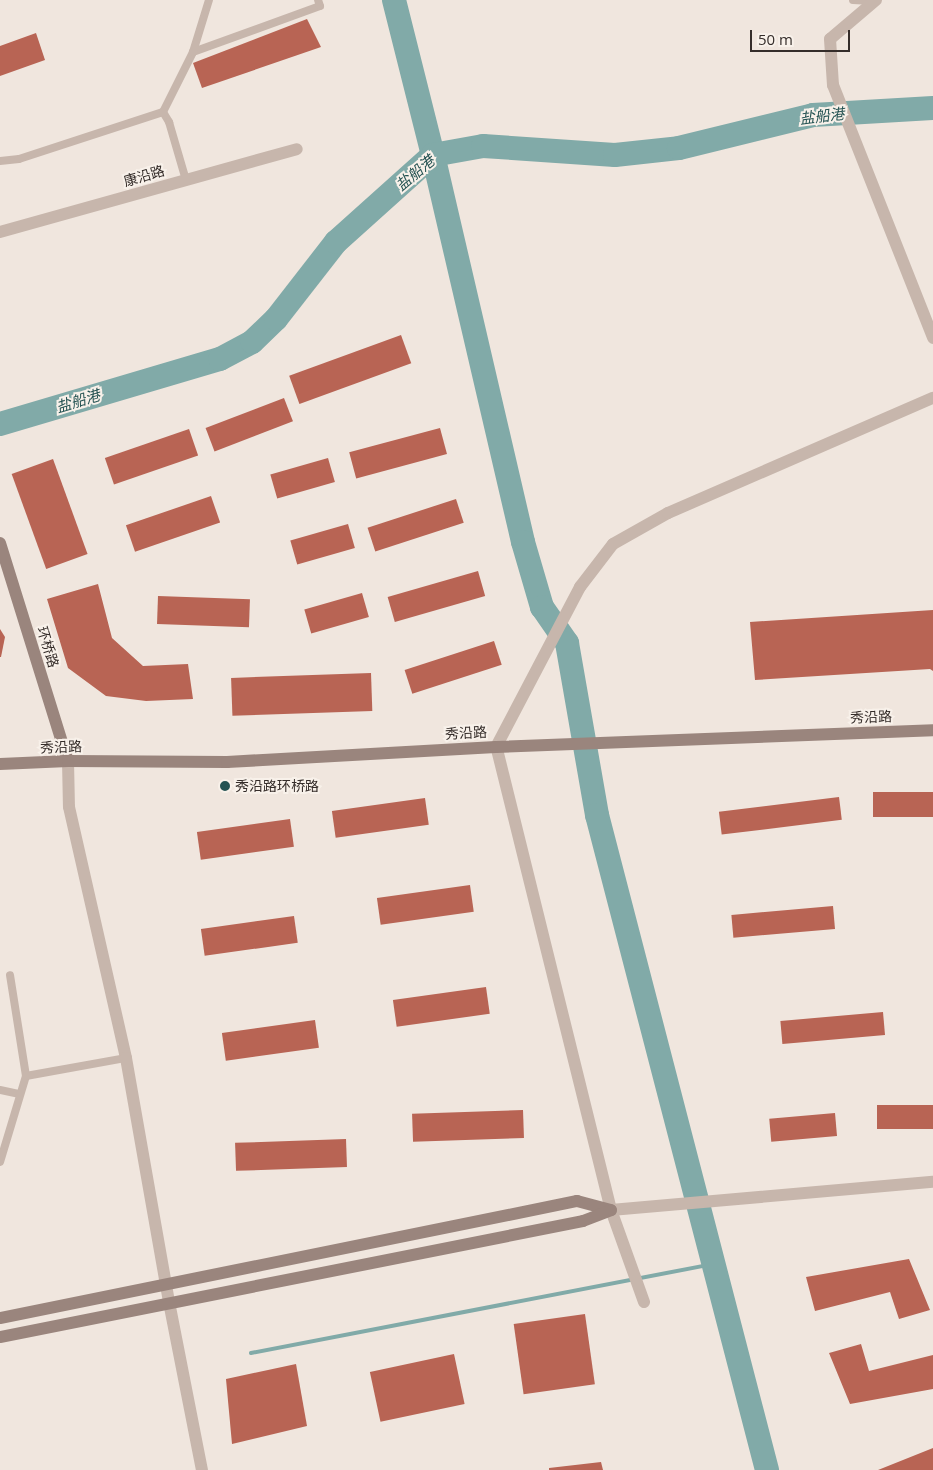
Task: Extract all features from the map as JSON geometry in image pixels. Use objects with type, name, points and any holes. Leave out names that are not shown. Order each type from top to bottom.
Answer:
[{"type":"street","points":[[874,1],[830,39],[833,85],[933,338]]},
{"type":"street","name":"康沿路","points":[[0,232],[297,148]]},
{"type":"street","points":[[644,1302],[611,1210],[496,747],[580,587],[612,544],[668,513],[933,398]]},
{"type":"street","name":"环桥路","points":[[0,543],[68,761]]},
{"type":"street","name":"秀沿路","points":[[0,764],[68,761],[227,762],[556,744],[933,730]]},
{"type":"street","points":[[68,761],[69,807],[126,1058],[169,1302],[202,1470]]},
{"type":"street","points":[[0,1337],[169,1302],[583,1222],[611,1210],[933,1182]]},
{"type":"street","points":[[0,1318],[577,1201],[611,1210]]},
{"type":"lane","points":[[0,161],[19,158],[163,112],[193,52],[209,0]]},
{"type":"lane","points":[[193,52],[320,6],[318,0]]},
{"type":"lane","points":[[853,0],[874,1]]},
{"type":"lane","points":[[163,112],[170,122],[186,180]]},
{"type":"lane","points":[[0,1162],[26,1076],[10,975]]},
{"type":"lane","points":[[26,1076],[126,1058]]},
{"type":"lane","points":[[0,1090],[19,1094]]},
{"type":"building","points":[[307,19],[321,47],[202,88],[193,63]]},
{"type":"building","points":[[36,33],[45,60],[0,76],[0,46]]},
{"type":"building","points":[[401,335],[411,363],[299,404],[289,376]]},
{"type":"building","points":[[284,398],[293,421],[215,451],[206,428]]},
{"type":"building","points":[[440,428],[447,454],[356,478],[349,452]]},
{"type":"building","points":[[189,429],[198,455],[114,484],[105,458]]},
{"type":"building","points":[[328,458],[335,482],[277,499],[270,475]]},
{"type":"building","points":[[53,459],[88,554],[46,569],[12,474]]},
{"type":"building","points":[[211,496],[220,522],[135,552],[126,525]]},
{"type":"building","points":[[456,499],[464,523],[375,552],[368,528]]},
{"type":"building","points":[[348,524],[355,548],[297,565],[290,541]]},
{"type":"building","points":[[478,571],[485,596],[395,622],[388,597]]},
{"type":"building","points":[[98,584],[112,638],[143,666],[188,664],[193,699],[146,701],[106,696],[68,668],[47,599]]},
{"type":"building","points":[[362,593],[369,617],[311,634],[304,610]]},
{"type":"building","points":[[158,596],[250,599],[249,627],[157,624]]},
{"type":"building","points":[[933,610],[933,671],[930,669],[755,680],[750,622]]},
{"type":"building","points":[[0,629],[5,637],[1,657],[0,657]]},
{"type":"building","points":[[494,641],[502,665],[412,694],[405,670]]},
{"type":"building","points":[[371,673],[372,711],[232,716],[231,678]]},
{"type":"building","points":[[873,792],[933,792],[933,817],[873,817]]},
{"type":"building","points":[[839,797],[842,820],[722,835],[719,812]]},
{"type":"building","points":[[425,798],[429,825],[336,838],[332,811]]},
{"type":"building","points":[[290,819],[294,847],[201,860],[197,832]]},
{"type":"building","points":[[470,885],[474,912],[381,925],[377,898]]},
{"type":"building","points":[[833,906],[835,929],[733,938],[731,915]]},
{"type":"building","points":[[294,916],[298,943],[205,956],[201,929]]},
{"type":"building","points":[[486,987],[490,1014],[397,1027],[393,1000]]},
{"type":"building","points":[[883,1012],[885,1035],[782,1044],[780,1021]]},
{"type":"building","points":[[315,1020],[319,1048],[226,1061],[222,1033]]},
{"type":"building","points":[[877,1105],[933,1105],[933,1129],[877,1129]]},
{"type":"building","points":[[523,1110],[524,1138],[413,1142],[412,1114]]},
{"type":"building","points":[[835,1113],[837,1136],[771,1142],[769,1119]]},
{"type":"building","points":[[346,1139],[347,1167],[236,1171],[235,1143]]},
{"type":"building","points":[[909,1259],[930,1310],[899,1319],[890,1292],[815,1311],[806,1277]]},
{"type":"building","points":[[585,1314],[595,1384],[524,1394],[514,1324]]},
{"type":"building","points":[[861,1344],[869,1371],[933,1355],[933,1389],[850,1404],[829,1353]]},
{"type":"building","points":[[454,1354],[465,1404],[380,1422],[370,1372]]},
{"type":"building","points":[[296,1364],[307,1426],[232,1444],[226,1379]]},
{"type":"building","points":[[933,1448],[933,1470],[878,1470]]},
{"type":"building","points":[[601,1462],[603,1470],[549,1470],[549,1468]]},
{"type":"waterway","points":[[394,0],[433,155],[523,542],[542,607],[567,643],[597,815],[767,1470]]},
{"type":"waterway","name":"盐船港","points":[[0,424],[220,359],[252,342],[276,319],[336,242],[433,155],[483,146],[615,155],[679,148],[813,115],[933,108]]},
{"type":"waterway","points":[[251,1353],[713,1264]]},
{"type":"place","name":"秀沿路环桥路","points":[[225,786]]}]
